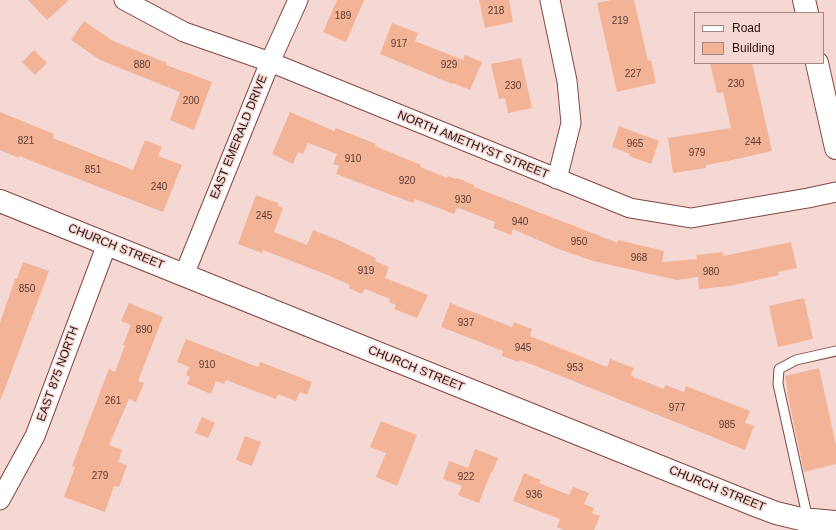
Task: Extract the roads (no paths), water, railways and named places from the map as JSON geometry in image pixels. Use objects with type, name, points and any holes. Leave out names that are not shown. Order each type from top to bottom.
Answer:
[{"type":"street","name":"NORTH AMETHYST STREET","points":[[124,0],[184,32],[270,62],[630,208],[691,218],[836,192]]},
{"type":"street","name":"EAST EMERALD DRIVE","points":[[184,275],[270,62],[298,0]]},
{"type":"street","points":[[550,0],[567,81],[571,123],[557,179]]},
{"type":"street","points":[[804,0],[806,12]]},
{"type":"street","points":[[817,64],[834,134]]},
{"type":"street","name":"CHURCH STREET","points":[[0,201],[755,505],[776,513],[808,520],[836,522]]},
{"type":"street","name":"EAST 875 NORTH","points":[[0,500],[35,436],[107,244]]},
{"type":"lane","points":[[808,520],[778,384],[780,369],[796,360],[836,351]]}]
